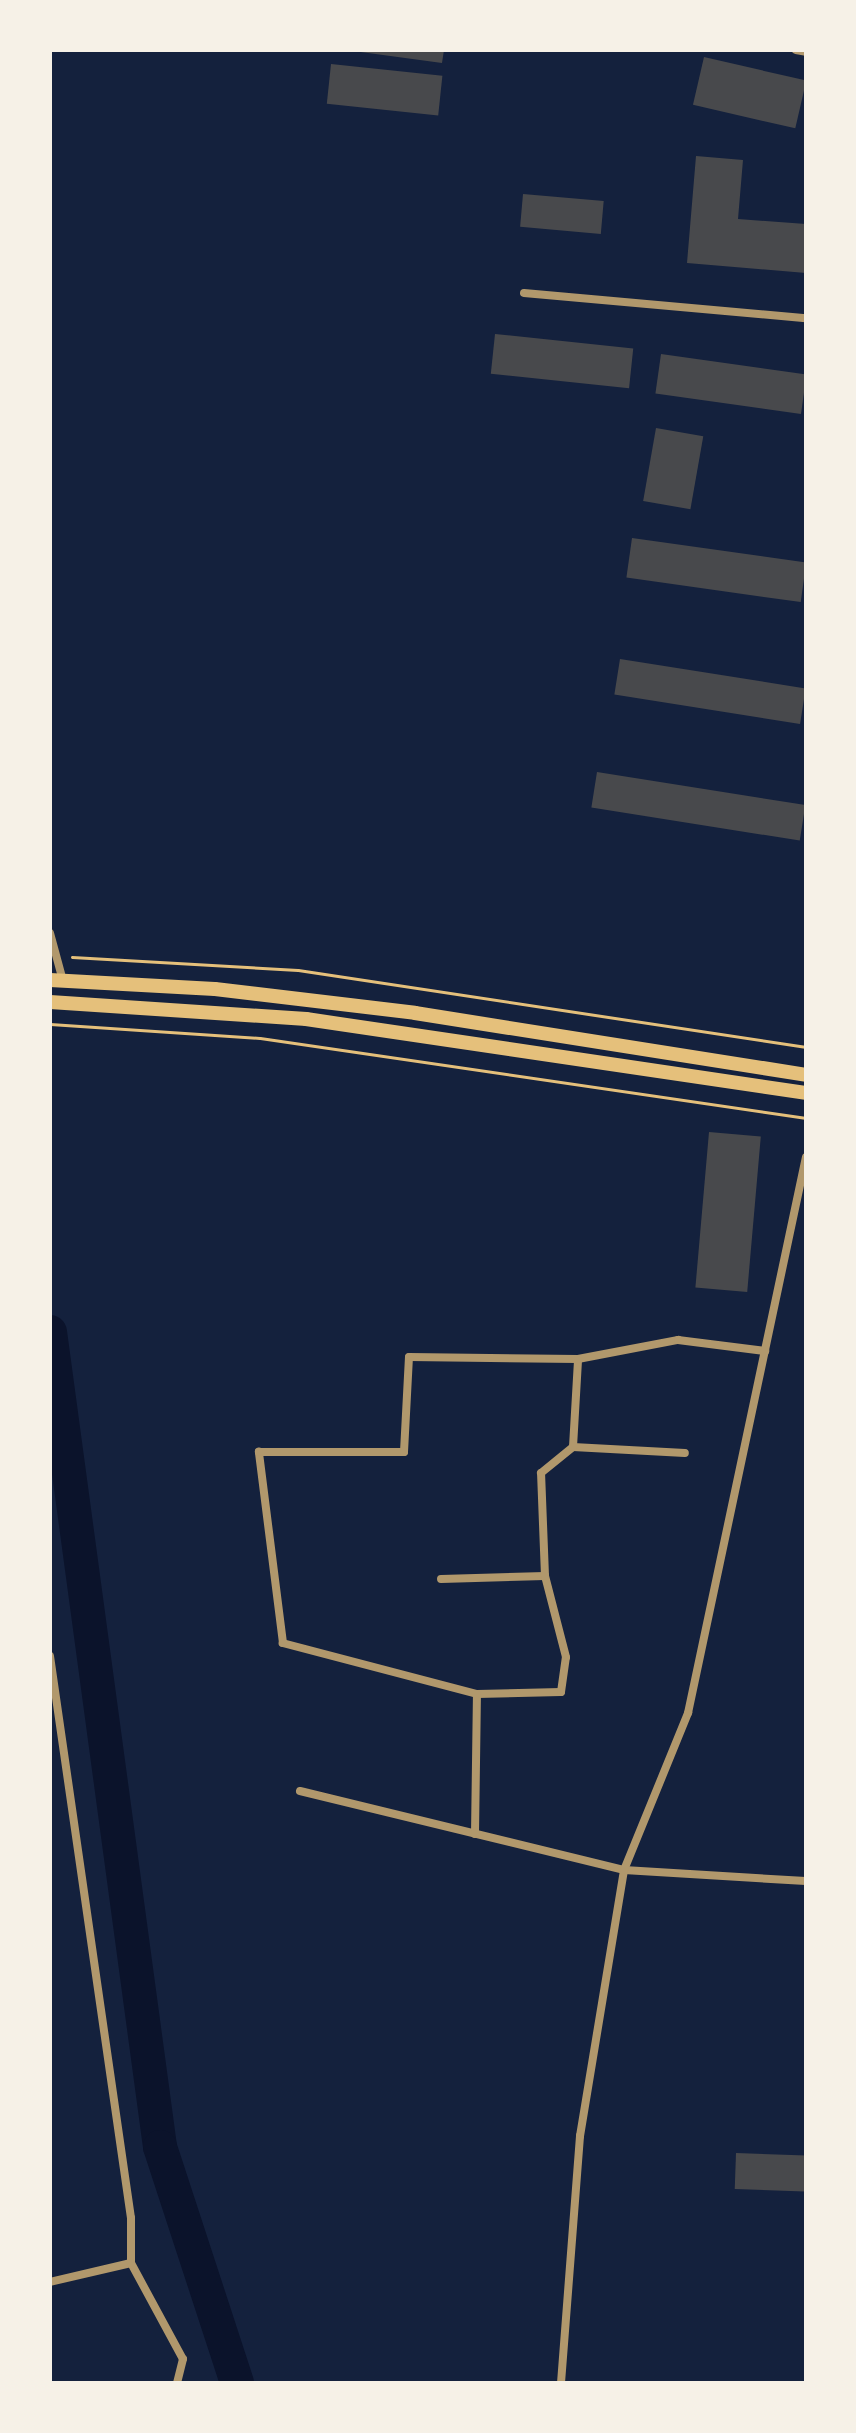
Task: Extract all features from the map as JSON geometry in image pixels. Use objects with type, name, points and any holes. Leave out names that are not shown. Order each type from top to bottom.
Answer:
[{"type":"main road","points":[[57,981],[215,989],[400,1011],[806,1075]]},
{"type":"main road","points":[[50,1002],[306,1019],[806,1093]]},
{"type":"street","points":[[796,50],[806,52]]},
{"type":"street","points":[[524,293],[806,318]]},
{"type":"street","points":[[50,933],[56,956],[57,981]]},
{"type":"street","points":[[561,2383],[580,2136],[624,1870],[688,1713],[806,1157]]},
{"type":"street","points":[[685,1453],[573,1447],[541,1473],[545,1576],[566,1657],[561,1692],[477,1694],[283,1643],[259,1452],[404,1452],[409,1357],[578,1359],[678,1340],[765,1351]]},
{"type":"street","points":[[573,1447],[578,1359]]},
{"type":"street","points":[[441,1579],[545,1576]]},
{"type":"street","points":[[50,1656],[131,2218],[131,2263],[183,2359],[177,2383]]},
{"type":"street","points":[[475,1834],[477,1694]]},
{"type":"street","points":[[300,1791],[624,1870],[806,1881]]},
{"type":"street","points":[[50,2282],[131,2263]]},
{"type":"path","points":[[56,956],[298,970],[806,1047]]},
{"type":"path","points":[[50,1024],[260,1038],[806,1118]]},
{"type":"building","points":[[346,50],[444,50],[442,63]]},
{"type":"building","points":[[704,57],[806,81],[795,128],[693,105]]},
{"type":"building","points":[[331,64],[442,76],[438,115],[327,104]]},
{"type":"building","points":[[696,156],[743,160],[738,219],[806,224],[806,273],[687,263]]},
{"type":"building","points":[[523,194],[604,201],[601,234],[520,227]]},
{"type":"building","points":[[495,334],[633,349],[629,388],[491,374]]},
{"type":"building","points":[[661,354],[806,374],[801,414],[655,394]]},
{"type":"building","points":[[656,428],[703,436],[690,509],[643,501]]},
{"type":"building","points":[[632,538],[806,562],[801,602],[626,578]]},
{"type":"building","points":[[620,659],[806,688],[800,724],[614,695]]},
{"type":"building","points":[[597,772],[805,805],[800,841],[591,808]]},
{"type":"building","points":[[709,1132],[761,1137],[747,1292],[695,1287]]},
{"type":"building","points":[[736,2153],[806,2155],[805,2191],[735,2189]]},
{"type":"waterway","points":[[50,1332],[160,2147],[237,2383]]}]
